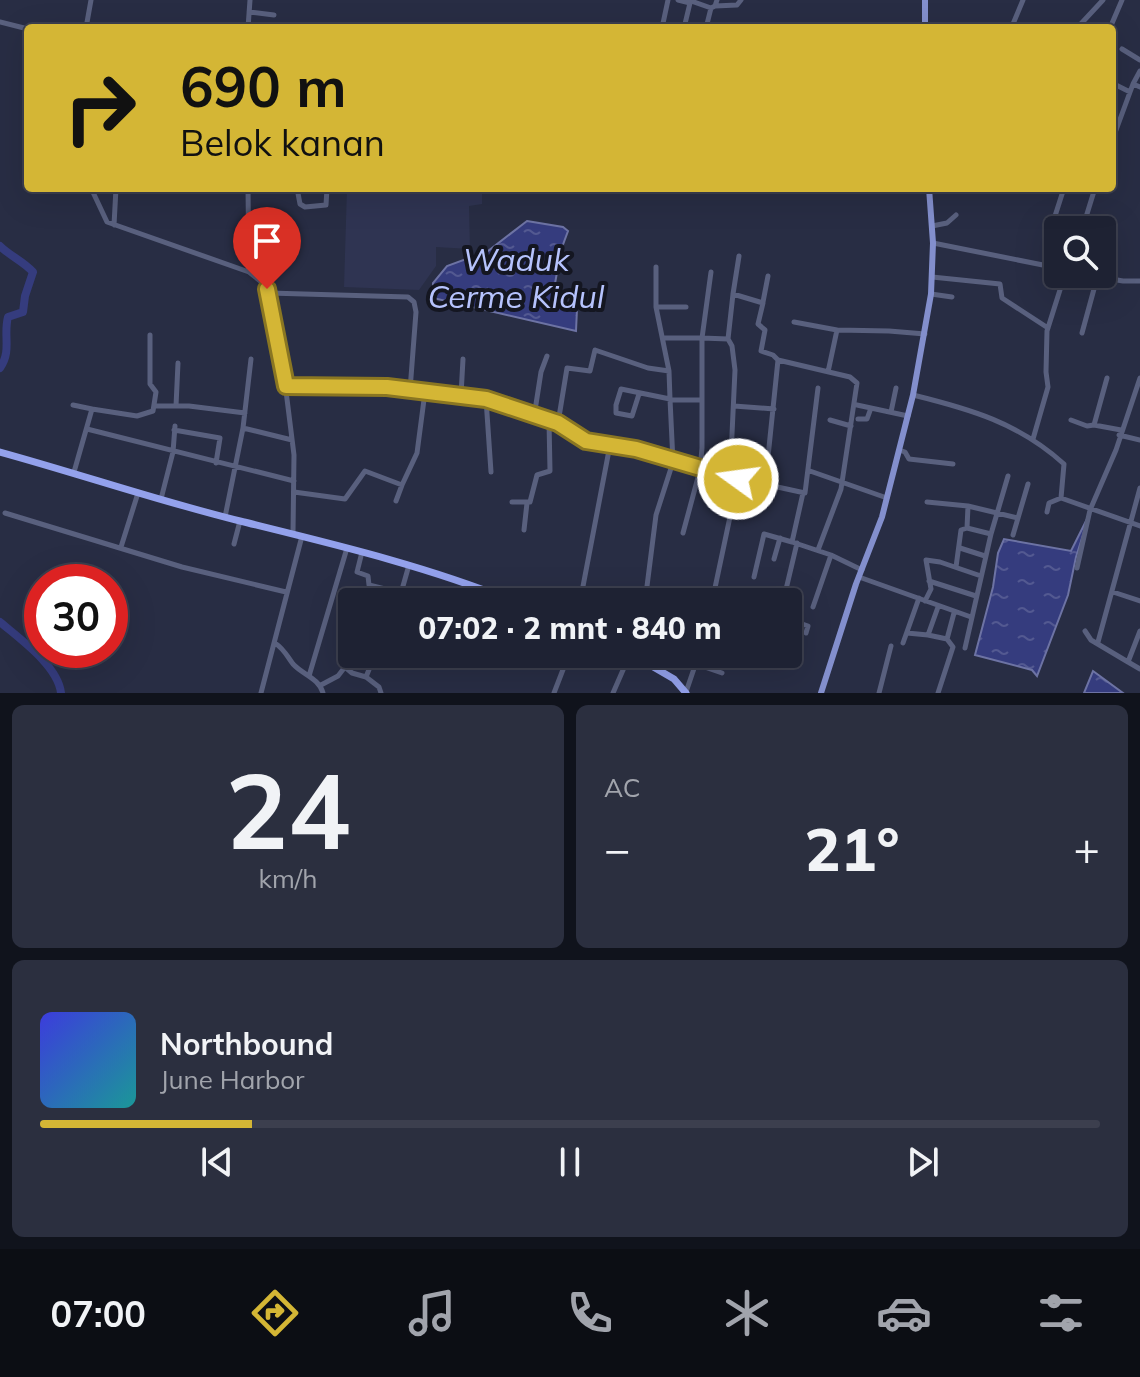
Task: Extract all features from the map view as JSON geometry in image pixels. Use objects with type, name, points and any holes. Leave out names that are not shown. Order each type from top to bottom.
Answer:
[{"type":"highway","points":[[0,452],[225,517],[409,565],[480,588]]},
{"type":"highway","points":[[655,668],[674,679],[686,693]]},
{"type":"main road","points":[[925,0],[925,24]]},
{"type":"main road","points":[[821,692],[887,498],[913,395],[931,294],[933,243],[929,192]]},
{"type":"street","points":[[87,24],[91,0]]},
{"type":"street","points":[[248,24],[250,0]]},
{"type":"street","points":[[663,24],[668,0]]},
{"type":"street","points":[[678,0],[714,5],[737,5],[741,0]]},
{"type":"street","points":[[1013,24],[1023,0]]},
{"type":"street","points":[[1081,24],[1103,0]]},
{"type":"street","points":[[685,24],[690,1]]},
{"type":"street","points":[[1111,24],[1118,2]]},
{"type":"street","points":[[707,24],[714,5]]},
{"type":"street","points":[[249,12],[274,15]]},
{"type":"street","points":[[0,22],[24,28]]},
{"type":"street","points":[[1122,49],[1140,60]]},
{"type":"street","points":[[1116,130],[1140,71]]},
{"type":"street","points":[[1133,84],[1140,87]]},
{"type":"street","points":[[1116,85],[1130,92]]},
{"type":"street","points":[[93,192],[103,219],[114,225],[249,272],[264,284],[269,293],[286,386],[294,481],[293,533]]},
{"type":"street","points":[[114,225],[116,192]]},
{"type":"street","points":[[248,192],[249,272]]},
{"type":"street","points":[[298,192],[300,204],[305,207],[326,205],[327,192]]},
{"type":"street","points":[[1055,216],[1063,192]]},
{"type":"street","points":[[1086,216],[1094,192]]},
{"type":"street","points":[[932,226],[947,223],[956,215]]},
{"type":"street","points":[[933,243],[1044,265]]},
{"type":"street","points":[[730,477],[734,361],[728,339],[739,256]]},
{"type":"street","points":[[647,588],[658,507],[673,462],[669,371],[656,307],[656,267]]},
{"type":"street","points":[[683,533],[700,470],[702,338],[711,272]]},
{"type":"street","points":[[768,276],[758,324],[765,330],[761,351],[778,360],[850,377],[857,383],[842,480],[818,550]]},
{"type":"street","points":[[932,277],[1000,284],[1001,297],[1048,328]]},
{"type":"street","points":[[1116,279],[1140,281]]},
{"type":"street","points":[[1033,439],[1048,387],[1048,328],[1061,288]]},
{"type":"street","points":[[1082,333],[1094,288]]},
{"type":"street","points":[[269,293],[408,297],[414,302],[416,312],[410,390]]},
{"type":"street","points":[[733,294],[763,303]]},
{"type":"street","points":[[931,294],[952,297]]},
{"type":"street","points":[[656,307],[686,307]]},
{"type":"street","points":[[794,322],[837,330],[925,334]]},
{"type":"street","points":[[828,372],[837,330]]},
{"type":"street","points":[[73,405],[137,416],[149,414],[155,406],[156,389],[150,384],[150,335]]},
{"type":"street","points":[[664,338],[728,339]]},
{"type":"street","points":[[558,423],[566,369],[590,371],[595,350],[648,368],[669,371]]},
{"type":"street","points":[[534,417],[541,372],[547,356]]},
{"type":"street","points":[[225,517],[243,428],[251,359]]},
{"type":"street","points":[[461,395],[463,359]]},
{"type":"street","points":[[765,486],[778,360]]},
{"type":"street","points":[[176,406],[178,363]]},
{"type":"street","points":[[1094,425],[1107,378]]},
{"type":"street","points":[[1077,568],[1090,510],[1140,378]]},
{"type":"street","points":[[286,386],[387,387],[486,399],[558,423],[586,441],[651,453],[700,470],[803,493]]},
{"type":"street","points":[[786,588],[803,493],[810,471],[818,388]]},
{"type":"street","points":[[891,412],[896,388]]},
{"type":"street","points":[[639,394],[632,416],[615,411],[620,390],[670,400],[702,400]]},
{"type":"street","points":[[396,501],[417,453],[425,392]]},
{"type":"street","points":[[913,395],[972,411],[1033,439],[1064,464],[1061,498]]},
{"type":"street","points":[[486,399],[491,472]]},
{"type":"street","points":[[857,405],[908,416]]},
{"type":"street","points":[[155,406],[245,413]]},
{"type":"street","points":[[734,406],[774,409]]},
{"type":"street","points":[[858,419],[867,419],[871,408]]},
{"type":"street","points":[[74,472],[92,409]]},
{"type":"street","points":[[830,420],[851,426]]},
{"type":"street","points":[[1071,420],[1140,440]]},
{"type":"street","points":[[524,530],[527,503],[531,500],[537,475],[550,470],[549,421]]},
{"type":"street","points":[[161,499],[173,452],[175,428],[220,438],[216,463]]},
{"type":"street","points":[[243,428],[292,440]]},
{"type":"street","points":[[87,429],[294,481]]},
{"type":"street","points":[[583,588],[610,445]]},
{"type":"street","points":[[899,450],[905,452],[909,459],[953,464]]},
{"type":"street","points":[[294,492],[345,499],[365,471],[402,485]]},
{"type":"street","points":[[810,471],[887,498]]},
{"type":"street","points":[[965,648],[985,556],[1008,476]]},
{"type":"street","points":[[715,588],[738,479]]},
{"type":"street","points":[[1013,535],[1028,484]]},
{"type":"street","points":[[1098,642],[1140,488]]},
{"type":"street","points":[[121,547],[138,492]]},
{"type":"street","points":[[1047,512],[1049,503],[1061,498],[1140,526]]},
{"type":"street","points":[[512,502],[527,503]]},
{"type":"street","points":[[927,502],[968,506],[1018,518]]},
{"type":"street","points":[[967,528],[968,506]]},
{"type":"street","points":[[5,513],[182,567],[286,592]]},
{"type":"street","points":[[234,544],[240,521]]},
{"type":"street","points":[[956,567],[961,530],[967,528],[991,534]]},
{"type":"street","points":[[754,577],[764,534],[831,555],[861,573],[938,607],[971,617]]},
{"type":"street","points":[[261,693],[302,536]]},
{"type":"street","points":[[774,559],[780,538]]},
{"type":"street","points":[[959,547],[985,556]]},
{"type":"street","points":[[309,676],[347,548]]},
{"type":"street","points":[[362,552],[357,572],[368,576],[369,585],[401,593],[409,565]]},
{"type":"street","points":[[813,607],[831,555]]},
{"type":"street","points":[[903,643],[922,600],[931,591],[926,560],[981,576]]},
{"type":"street","points":[[929,581],[976,596]]},
{"type":"street","points":[[1113,592],[1140,601]]},
{"type":"street","points":[[928,635],[938,607]]},
{"type":"street","points":[[947,639],[954,613]]},
{"type":"street","points":[[802,624],[808,626],[806,633]]},
{"type":"street","points":[[1085,631],[1088,637],[1140,669]]},
{"type":"street","points":[[1128,662],[1140,631]]},
{"type":"street","points":[[907,633],[947,639],[953,647],[938,693]]},
{"type":"street","points":[[275,643],[283,648],[296,667],[321,685],[323,693]]},
{"type":"street","points":[[879,693],[891,646]]},
{"type":"street","points":[[321,685],[338,676],[344,668]]},
{"type":"street","points":[[346,668],[366,677],[379,687],[381,693]]},
{"type":"street","points":[[366,677],[370,668]]},
{"type":"street","points":[[554,693],[564,668]]},
{"type":"street","points":[[613,693],[625,668]]},
{"type":"street","points":[[686,693],[695,668]]},
{"type":"street","points":[[708,668],[722,673]]},
{"type":"street","points":[[821,692],[830,693]]},
{"type":"shaded area","points":[[347,192],[482,192],[482,204],[469,206],[470,249],[436,247],[436,266],[419,290],[344,287]]},
{"type":"water","name":"Waduk Cerme Kidul","points":[[527,221],[563,227],[568,231],[561,250],[551,306],[577,309],[576,331],[433,298],[433,283],[447,266],[488,251]]},
{"type":"water","points":[[1090,513],[1068,595],[1037,676],[1032,670],[975,655],[993,587],[998,553],[1004,539],[1071,551]]},
{"type":"water","points":[[1093,671],[1123,693],[1084,693]]},
{"type":"waterway","points":[[0,246],[33,272],[23,312],[8,317],[6,355],[0,368]]},
{"type":"waterway","points":[[0,622],[46,663],[61,693]]},
{"type":"route","points":[[267,289],[286,386],[387,387],[486,399],[558,423],[586,441],[636,449],[738,479]]}]
